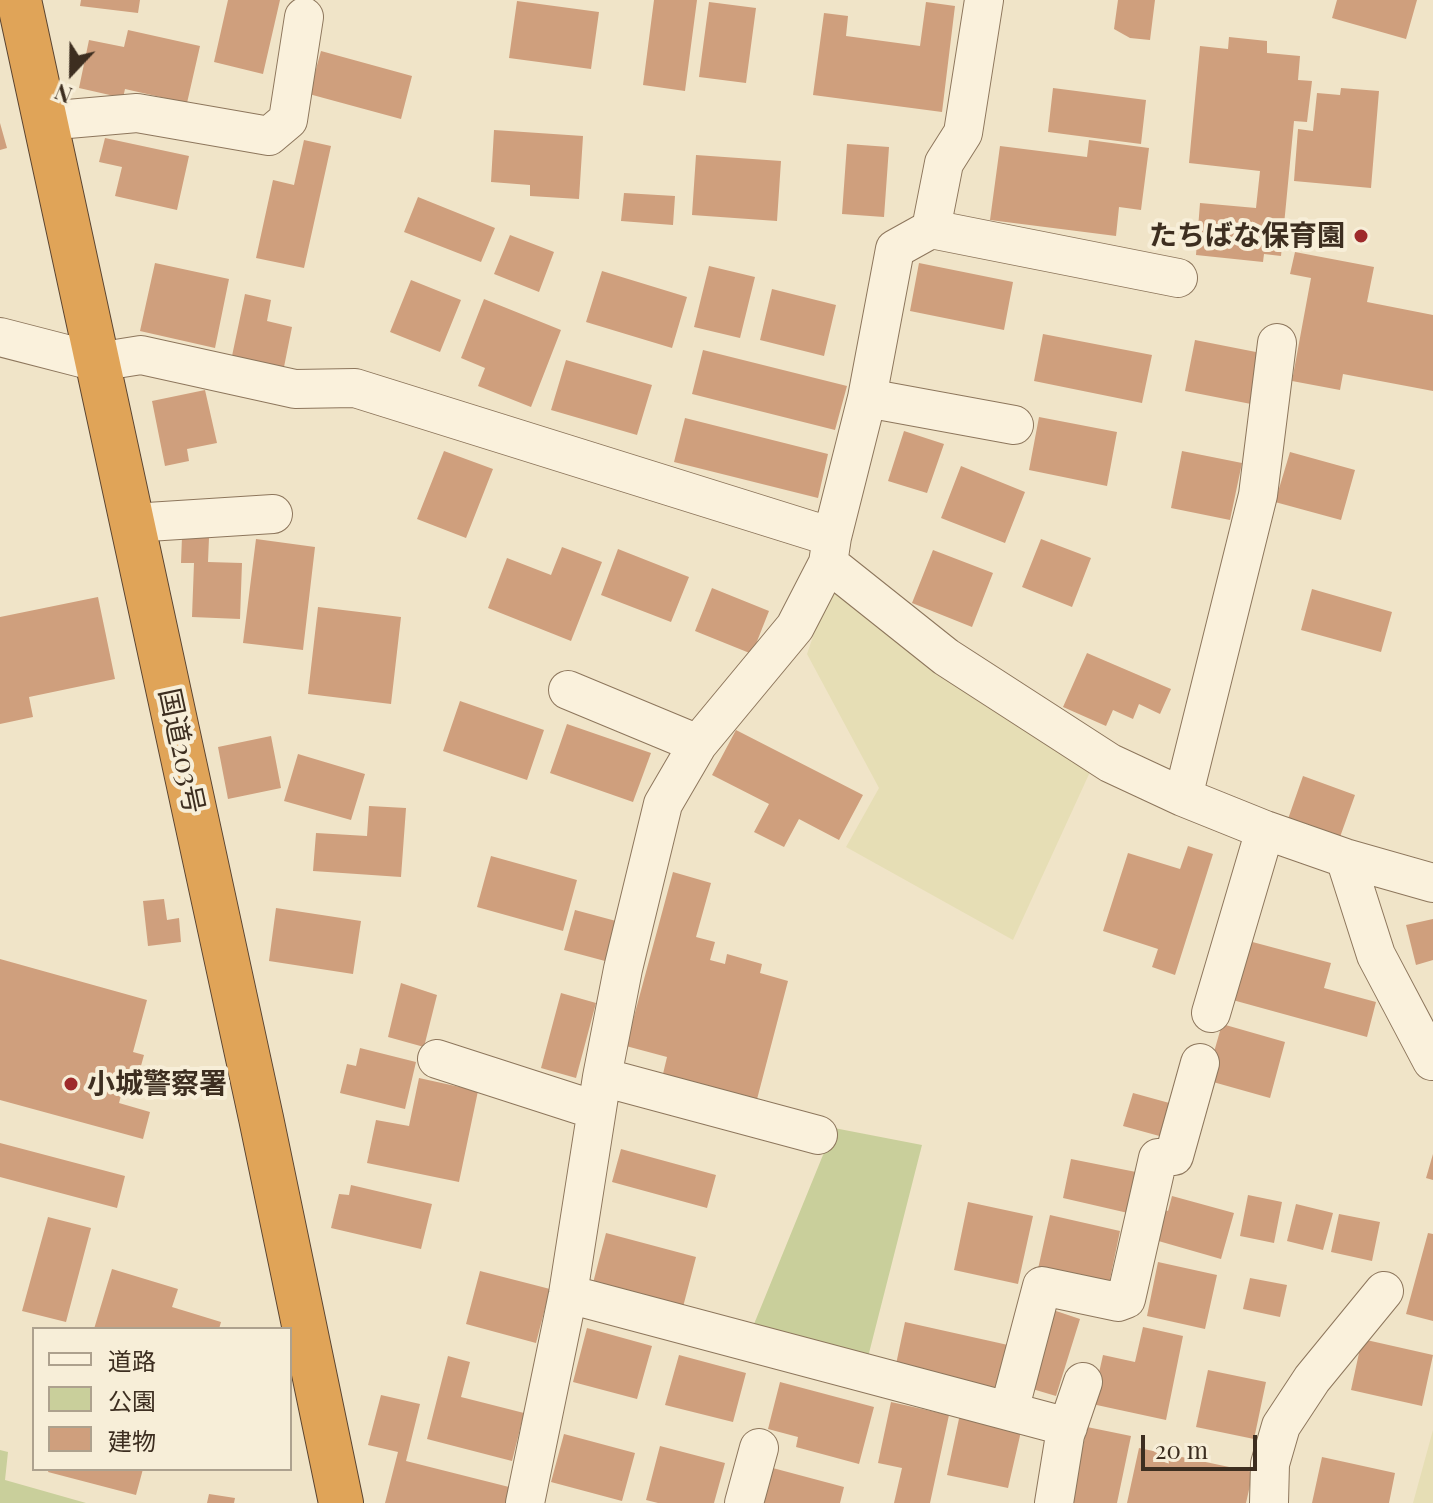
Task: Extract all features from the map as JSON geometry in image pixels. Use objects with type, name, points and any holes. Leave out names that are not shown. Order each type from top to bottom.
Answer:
[{"type":"highway","name":"国道203号","points":[[19,0],[261,1118],[341,1503]]},
{"type":"street","points":[[931,229],[944,163],[963,133],[984,0]]},
{"type":"street","points":[[45,121],[137,113],[269,136],[288,120],[304,17]]},
{"type":"street","points":[[525,1503],[568,1294],[598,1094],[623,969],[663,804],[698,744],[795,627],[830,550],[867,398],[895,249],[931,229],[1178,278]]},
{"type":"street","points":[[0,337],[97,362],[141,355],[295,389],[355,388],[830,550],[946,657],[1110,763],[1265,830],[1345,858],[1433,883]]},
{"type":"street","points":[[1183,797],[1258,495],[1277,343]]},
{"type":"street","points":[[867,398],[1014,425]]},
{"type":"street","points":[[132,523],[273,514]]},
{"type":"street","points":[[568,690],[698,744]]},
{"type":"street","points":[[1211,1013],[1265,830]]},
{"type":"street","points":[[1345,858],[1376,955],[1432,1061]]},
{"type":"street","points":[[437,1059],[598,1094],[818,1135]]},
{"type":"street","points":[[1009,1411],[1042,1286],[1118,1302],[1126,1299],[1158,1158],[1174,1156],[1200,1063]]},
{"type":"street","points":[[1269,1503],[1270,1464],[1281,1426],[1312,1379],[1384,1291]]},
{"type":"street","points":[[568,1294],[1068,1427]]},
{"type":"street","points":[[1054,1503],[1068,1427],[1083,1382]]},
{"type":"street","points":[[744,1503],[759,1448]]},
{"type":"shaded area","points":[[832,581],[1090,772],[1013,940],[846,847],[879,788],[807,654]]},
{"type":"shaded area","points":[[1433,1430],[1433,1503],[1413,1503]]},
{"type":"green space","points":[[834,1128],[922,1145],[868,1357],[752,1329]]},
{"type":"green space","points":[[0,1450],[8,1452],[5,1480],[86,1503],[0,1503]]},
{"type":"building","points":[[81,0],[140,0],[138,13],[80,6]]},
{"type":"building","points":[[228,0],[280,0],[263,74],[214,62]]},
{"type":"building","points":[[654,0],[697,0],[685,91],[643,85]]},
{"type":"building","points":[[1118,0],[1155,0],[1150,40],[1130,38],[1114,29]]},
{"type":"building","points":[[1337,0],[1417,0],[1406,39],[1332,18]]},
{"type":"building","points":[[517,1],[599,12],[591,69],[509,58]]},
{"type":"building","points":[[709,2],[756,8],[746,83],[699,77]]},
{"type":"building","points":[[926,2],[955,6],[942,112],[813,95],[824,13],[848,16],[846,36],[920,46]]},
{"type":"building","points":[[128,30],[200,46],[187,103],[125,89],[123,98],[79,88],[89,40],[124,47]]},
{"type":"building","points":[[1229,37],[1267,41],[1267,53],[1300,56],[1298,80],[1312,81],[1307,122],[1294,121],[1281,256],[1264,254],[1263,262],[1196,255],[1200,203],[1256,208],[1260,171],[1189,163],[1200,46],[1228,49]]},
{"type":"building","points":[[321,51],[412,76],[401,119],[309,94]]},
{"type":"building","points":[[1053,88],[1146,100],[1141,144],[1048,132]]},
{"type":"building","points":[[1341,88],[1379,91],[1371,188],[1294,181],[1298,129],[1313,131],[1317,93],[1340,95]]},
{"type":"building","points":[[0,123],[7,148],[0,150]]},
{"type":"building","points":[[494,130],[583,136],[579,199],[530,196],[530,185],[491,182]]},
{"type":"building","points":[[105,138],[189,156],[177,210],[115,196],[122,167],[99,162]]},
{"type":"building","points":[[304,140],[331,146],[304,268],[256,258],[273,180],[294,185]]},
{"type":"building","points":[[1089,140],[1149,148],[1141,210],[1119,207],[1116,236],[990,220],[1000,146],[1087,157]]},
{"type":"building","points":[[847,144],[889,147],[884,217],[842,214]]},
{"type":"building","points":[[696,155],[781,161],[777,221],[692,215]]},
{"type":"building","points":[[624,193],[675,196],[673,225],[621,221]]},
{"type":"building","points":[[418,197],[495,228],[481,262],[404,232]]},
{"type":"building","points":[[510,235],[554,252],[539,292],[494,274]]},
{"type":"building","points":[[1295,252],[1374,267],[1367,302],[1433,315],[1433,391],[1343,374],[1340,390],[1292,381],[1311,278],[1290,274]]},
{"type":"building","points":[[155,263],[229,279],[215,348],[140,331]]},
{"type":"building","points":[[919,263],[1013,282],[1004,330],[910,311]]},
{"type":"building","points":[[709,266],[755,277],[740,338],[694,327]]},
{"type":"building","points":[[602,271],[687,297],[672,348],[586,322]]},
{"type":"building","points":[[411,280],[461,300],[440,352],[390,332]]},
{"type":"building","points":[[772,289],[836,305],[824,356],[760,340]]},
{"type":"building","points":[[245,294],[271,300],[267,321],[292,327],[284,367],[232,356]]},
{"type":"building","points":[[484,299],[561,330],[531,407],[478,386],[485,368],[461,358]]},
{"type":"building","points":[[1043,334],[1152,355],[1142,403],[1034,381]]},
{"type":"building","points":[[1195,340],[1261,353],[1251,404],[1185,391]]},
{"type":"building","points":[[703,350],[847,386],[835,430],[692,394]]},
{"type":"building","points":[[566,360],[652,385],[637,435],[551,410]]},
{"type":"building","points":[[205,390],[217,443],[187,449],[189,461],[165,466],[152,401]]},
{"type":"building","points":[[1039,417],[1117,432],[1107,486],[1029,470]]},
{"type":"building","points":[[685,418],[828,454],[818,498],[674,462]]},
{"type":"building","points":[[904,431],[944,444],[927,493],[888,481]]},
{"type":"building","points":[[444,451],[493,469],[466,538],[417,519]]},
{"type":"building","points":[[1182,451],[1242,463],[1230,520],[1171,508]]},
{"type":"building","points":[[1290,452],[1355,470],[1341,520],[1275,502]]},
{"type":"building","points":[[961,466],[1025,492],[1005,543],[941,518]]},
{"type":"building","points":[[182,537],[209,538],[208,562],[242,563],[240,619],[192,617],[194,563],[181,563]]},
{"type":"building","points":[[256,539],[315,547],[303,650],[243,643]]},
{"type":"building","points":[[1041,539],[1091,558],[1072,607],[1022,587]]},
{"type":"building","points":[[562,547],[602,562],[571,641],[488,608],[507,558],[551,575]]},
{"type":"building","points":[[618,549],[689,577],[671,622],[601,595]]},
{"type":"building","points":[[933,550],[993,573],[972,627],[912,603]]},
{"type":"building","points":[[712,588],[769,611],[752,654],[695,631]]},
{"type":"building","points":[[1312,589],[1392,612],[1381,652],[1301,630]]},
{"type":"building","points":[[98,597],[115,679],[29,697],[33,717],[0,724],[0,617]]},
{"type":"building","points":[[318,607],[401,617],[391,704],[308,694]]},
{"type":"building","points":[[1087,653],[1171,689],[1160,714],[1139,704],[1133,719],[1113,710],[1106,726],[1063,707]]},
{"type":"building","points":[[460,701],[544,730],[527,780],[443,751]]},
{"type":"building","points":[[567,724],[651,753],[633,802],[550,773]]},
{"type":"building","points":[[736,730],[863,795],[839,840],[799,819],[784,847],[754,832],[769,804],[712,775]]},
{"type":"building","points":[[271,736],[281,788],[228,799],[218,747]]},
{"type":"building","points":[[298,754],[365,774],[351,820],[284,801]]},
{"type":"building","points":[[1303,776],[1355,795],[1340,837],[1288,819]]},
{"type":"building","points":[[369,806],[406,808],[401,877],[313,871],[316,833],[367,836]]},
{"type":"building","points":[[1188,846],[1213,854],[1175,975],[1152,967],[1158,949],[1103,931],[1128,853],[1180,869]]},
{"type":"building","points":[[491,856],[577,880],[563,931],[477,907]]},
{"type":"building","points":[[673,872],[711,883],[696,937],[715,942],[710,960],[725,964],[727,954],[762,964],[760,973],[788,981],[756,1103],[662,1078],[667,1057],[626,1046]]},
{"type":"building","points":[[164,899],[167,920],[179,918],[181,942],[148,946],[143,901]]},
{"type":"building","points":[[276,908],[361,921],[353,974],[269,961]]},
{"type":"building","points":[[575,910],[616,921],[605,961],[564,950]]},
{"type":"building","points":[[1433,919],[1433,960],[1416,965],[1406,925]]},
{"type":"building","points":[[1245,940],[1331,963],[1324,988],[1376,1002],[1367,1037],[1229,999]]},
{"type":"building","points":[[0,959],[147,1000],[133,1052],[144,1055],[134,1091],[123,1088],[119,1103],[150,1112],[143,1139],[0,1100]]},
{"type":"building","points":[[401,983],[437,995],[424,1047],[388,1037]]},
{"type":"building","points":[[561,993],[596,1003],[576,1078],[541,1068]]},
{"type":"building","points":[[1222,1024],[1285,1042],[1270,1098],[1206,1080]]},
{"type":"building","points":[[360,1048],[416,1062],[405,1109],[340,1093],[347,1064],[356,1066]]},
{"type":"building","points":[[419,1078],[478,1091],[459,1182],[367,1163],[376,1120],[409,1126]]},
{"type":"building","points":[[1133,1093],[1173,1104],[1163,1137],[1123,1126]]},
{"type":"building","points":[[0,1143],[125,1176],[117,1208],[0,1177]]},
{"type":"building","points":[[621,1149],[716,1175],[707,1208],[612,1182]]},
{"type":"building","points":[[1433,1154],[1433,1180],[1426,1178]]},
{"type":"building","points":[[1071,1159],[1136,1172],[1128,1213],[1063,1198]]},
{"type":"building","points":[[351,1185],[432,1204],[421,1249],[331,1228],[339,1194],[349,1195]]},
{"type":"building","points":[[1248,1195],[1282,1202],[1274,1243],[1240,1236]]},
{"type":"building","points":[[1172,1196],[1234,1213],[1221,1259],[1148,1238],[1156,1207],[1168,1211]]},
{"type":"building","points":[[968,1202],[1033,1216],[1018,1284],[954,1270]]},
{"type":"building","points":[[1296,1204],[1333,1213],[1323,1250],[1287,1241]]},
{"type":"building","points":[[1339,1214],[1380,1222],[1372,1261],[1331,1252]]},
{"type":"building","points":[[1050,1215],[1120,1231],[1109,1284],[1038,1269]]},
{"type":"building","points":[[48,1217],[91,1228],[66,1322],[22,1311]]},
{"type":"building","points":[[606,1233],[696,1257],[683,1307],[593,1283]]},
{"type":"building","points":[[1428,1233],[1433,1234],[1433,1321],[1406,1314]]},
{"type":"building","points":[[1158,1262],[1217,1275],[1205,1329],[1147,1316]]},
{"type":"building","points":[[112,1269],[178,1289],[172,1307],[221,1322],[220,1327],[95,1327]]},
{"type":"building","points":[[480,1271],[550,1289],[536,1343],[466,1324]]},
{"type":"building","points":[[1250,1278],[1287,1285],[1280,1317],[1243,1309]]},
{"type":"building","points":[[1053,1310],[1080,1319],[1056,1396],[1029,1388]]},
{"type":"building","points":[[905,1322],[1008,1345],[998,1391],[895,1369]]},
{"type":"building","points":[[1143,1327],[1183,1336],[1166,1420],[1092,1404],[1103,1355],[1135,1362]]},
{"type":"building","points":[[587,1328],[652,1346],[637,1399],[573,1382]]},
{"type":"building","points":[[1362,1339],[1433,1355],[1422,1406],[1351,1390]]},
{"type":"building","points":[[679,1355],[746,1373],[733,1422],[665,1405]]},
{"type":"building","points":[[448,1356],[470,1362],[461,1397],[524,1413],[512,1461],[427,1439]]},
{"type":"building","points":[[1208,1370],[1266,1382],[1254,1439],[1196,1427]]},
{"type":"building","points":[[780,1382],[874,1407],[859,1464],[796,1447],[798,1437],[768,1429]]},
{"type":"building","points":[[381,1395],[420,1404],[406,1461],[513,1488],[509,1503],[385,1503],[398,1452],[368,1445]]},
{"type":"building","points":[[891,1402],[949,1415],[930,1503],[894,1503],[902,1468],[878,1463]]},
{"type":"building","points":[[960,1414],[1022,1427],[1008,1488],[947,1475]]},
{"type":"building","points":[[1087,1427],[1131,1436],[1117,1503],[1071,1503]]},
{"type":"building","points":[[564,1434],[635,1453],[622,1501],[551,1482]]},
{"type":"building","points":[[660,1446],[725,1463],[714,1503],[658,1503],[646,1500]]},
{"type":"building","points":[[1139,1448],[1253,1472],[1246,1503],[1127,1503]]},
{"type":"building","points":[[1322,1457],[1395,1473],[1389,1503],[1312,1503]]},
{"type":"building","points":[[769,1467],[844,1487],[840,1503],[759,1503]]},
{"type":"building","points":[[48,1471],[142,1471],[136,1495]]},
{"type":"building","points":[[209,1494],[235,1498],[234,1503],[207,1503]]},
{"type":"place","name":"たちばな保育園","points":[[1361,236]]},
{"type":"place","name":"小城警察署","points":[[71,1084]]}]
